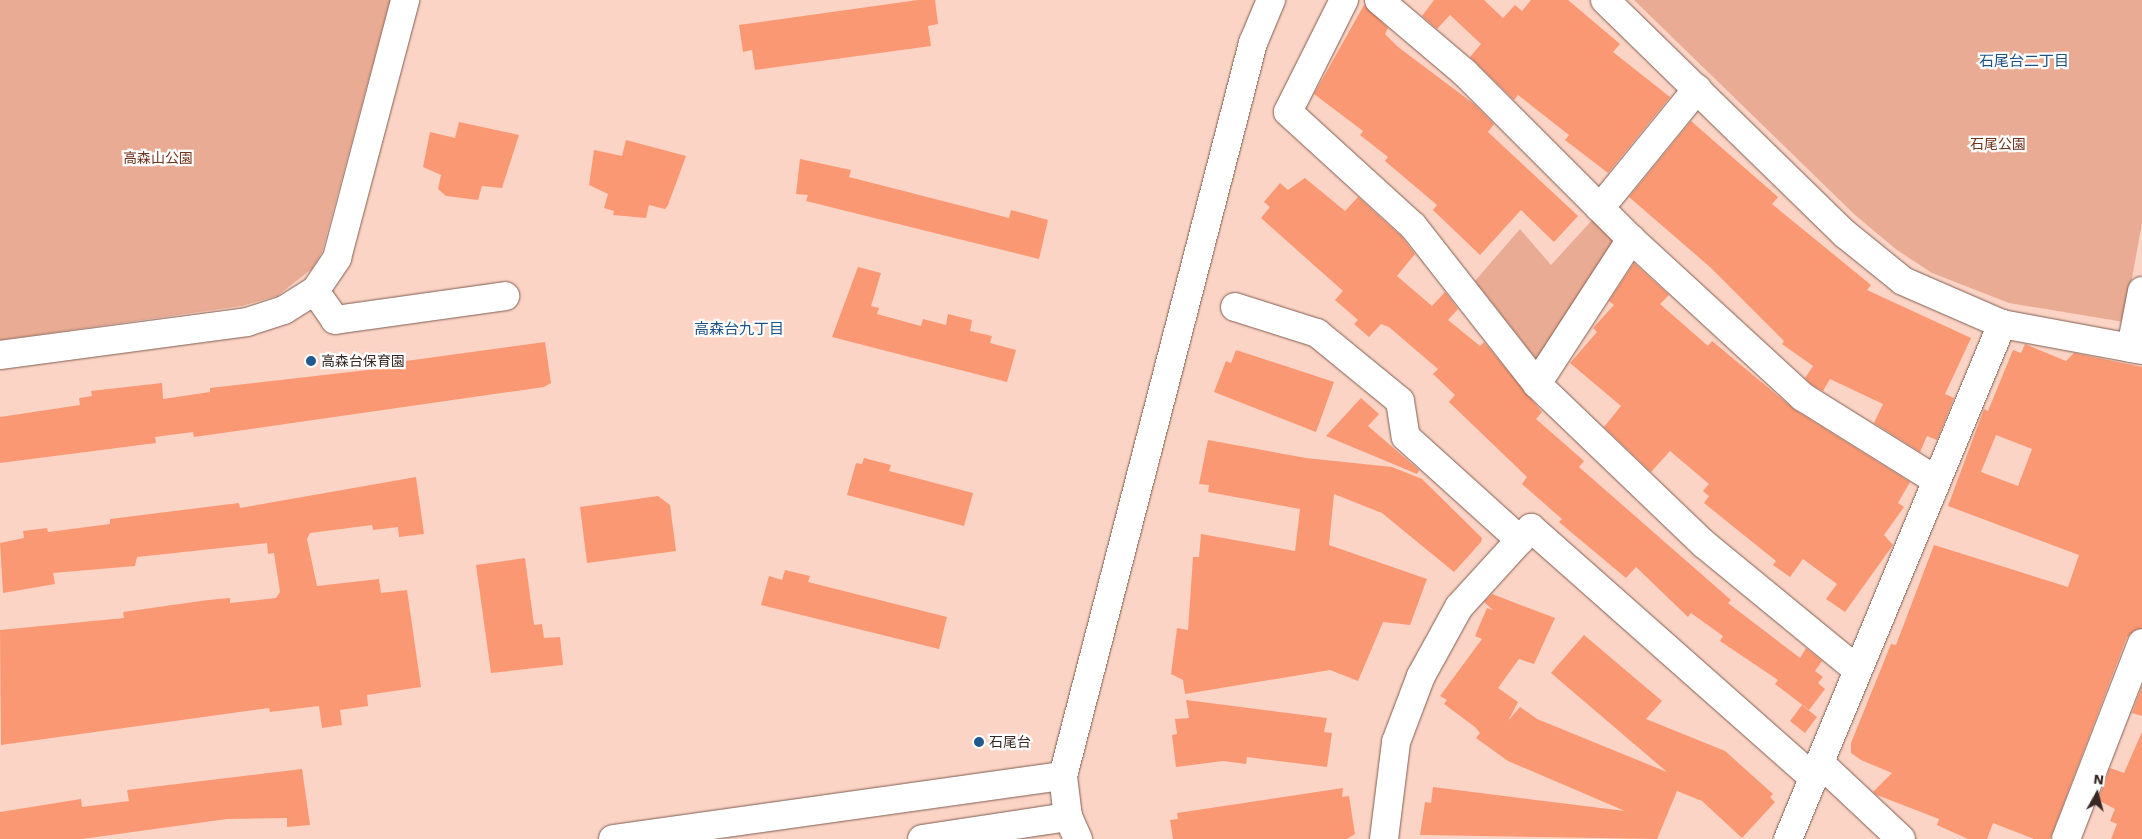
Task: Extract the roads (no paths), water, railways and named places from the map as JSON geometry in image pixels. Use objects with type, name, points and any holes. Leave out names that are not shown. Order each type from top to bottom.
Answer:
[{"type":"street","points":[[0,356],[247,322],[284,310],[315,291],[337,258],[405,0]]},
{"type":"street","points":[[922,839],[1073,828],[1063,776],[1253,43],[1271,0]]},
{"type":"street","points":[[1344,0],[1288,112],[1413,226],[1537,384],[1704,544],[1856,669]]},
{"type":"street","points":[[1379,0],[1466,73],[1631,239],[1803,397],[1936,480]]},
{"type":"street","points":[[1605,0],[1845,234],[1903,280],[2002,324],[2137,349],[2142,291]]},
{"type":"street","points":[[1600,208],[1698,89]]},
{"type":"street","points":[[1537,384],[1631,239]]},
{"type":"street","points":[[315,291],[334,320],[505,296]]},
{"type":"street","points":[[1235,307],[1317,333],[1400,401],[1406,437],[1520,540]]},
{"type":"street","points":[[1788,839],[1817,771],[1856,669],[2002,324]]},
{"type":"street","points":[[1384,839],[1396,742],[1421,676],[1460,607],[1531,528],[1817,771],[1901,839]]},
{"type":"street","points":[[2066,839],[2142,643]]},
{"type":"street","points":[[613,839],[1063,776]]},
{"type":"place","name":"高森台保育園","points":[[311,361]]},
{"type":"place","name":"石尾台","points":[[979,742]]},
{"type":"district","name":"石尾台二丁目","points":[[2024,62]]},
{"type":"district","name":"高森台九丁目","points":[[739,330]]},
{"type":"park label","name":"石尾公園","points":[[1998,144]]},
{"type":"park label","name":"高森山公園","points":[[158,158]]}]
